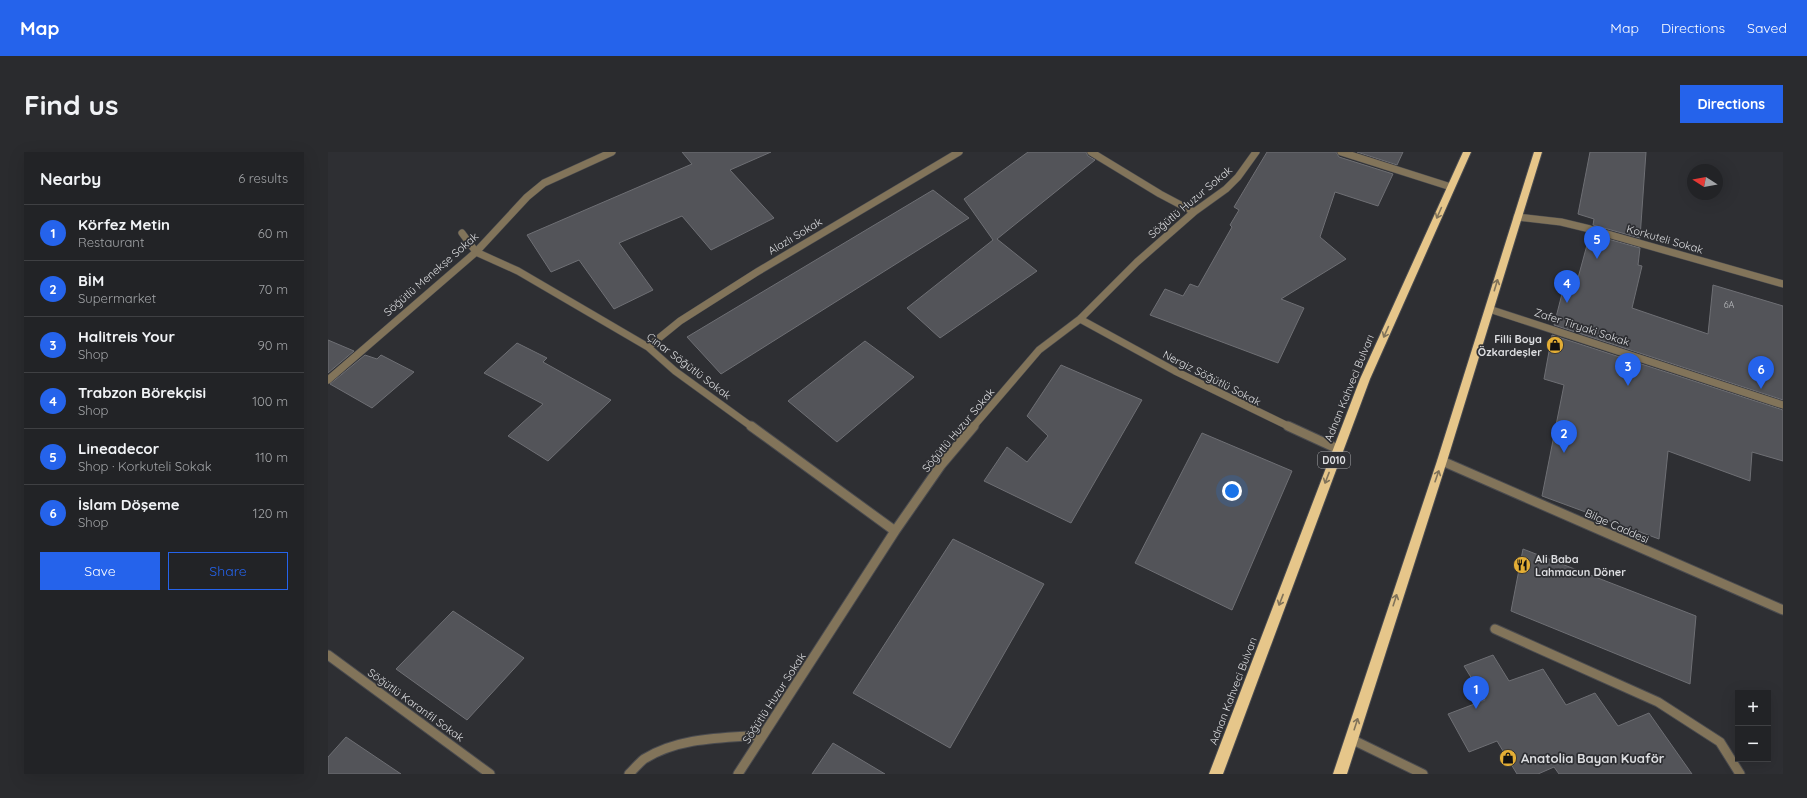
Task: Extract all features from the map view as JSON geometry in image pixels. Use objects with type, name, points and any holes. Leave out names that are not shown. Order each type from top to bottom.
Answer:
[{"type":"highway","name":"Adnan Kahveci Bulvarı","points":[[1216,774],[1364,379],[1467,152]]},
{"type":"highway","points":[[1340,774],[1442,462],[1538,152]]},
{"type":"street","name":"Söğütlü Menekşe Sokak","points":[[328,380],[476,252],[527,197],[544,183],[612,152]]},
{"type":"street","name":"Alazlı Sokak","points":[[648,347],[680,321],[757,272],[960,152]]},
{"type":"street","points":[[1091,152],[1160,194],[1194,212]]},
{"type":"street","name":"Söğütlü Huzur Sokak","points":[[738,774],[895,531],[941,465],[1039,350],[1080,319],[1137,262],[1194,212],[1226,189],[1238,177],[1256,152]]},
{"type":"street","points":[[1341,152],[1451,187]]},
{"type":"street","name":"Korkuteli Sokak","points":[[1517,217],[1561,222],[1590,229],[1783,284]]},
{"type":"street","name":"Çınar Söğütlü Sokak","points":[[462,233],[476,252],[518,271],[648,347],[675,371],[895,531]]},
{"type":"street","name":"Zafer Tiryaki Sokak","points":[[1489,309],[1783,405]]},
{"type":"street","name":"Nergiz Söğütlü Sokak","points":[[1080,319],[1158,362],[1262,415],[1338,450]]},
{"type":"street","name":"Bilge Caddesi","points":[[1442,462],[1783,610]]},
{"type":"street","points":[[1495,628],[1658,702],[1720,742],[1740,774]]},
{"type":"street","name":"Söğütlü Karanfil Sokak","points":[[328,655],[490,774]]},
{"type":"street","points":[[628,774],[643,760],[665,748],[704,739],[762,735]]},
{"type":"street","points":[[1351,739],[1423,774]]},
{"type":"building","points":[[682,152],[771,152],[730,170],[774,218],[711,250],[682,216],[619,243],[653,290],[614,309],[579,260],[551,272],[527,235],[692,164]]},
{"type":"building","points":[[1028,152],[1086,152],[1088,156],[1095,160],[997,239],[1037,271],[940,338],[907,308],[993,240],[964,199]]},
{"type":"building","points":[[1267,152],[1336,152],[1339,157],[1393,174],[1378,206],[1335,192],[1320,237],[1346,259],[1281,299],[1304,308],[1278,363],[1150,315],[1165,289],[1183,296],[1190,284],[1198,287],[1232,227],[1230,225],[1239,210],[1234,207]]},
{"type":"building","points":[[1357,152],[1403,152],[1397,165]]},
{"type":"building","points":[[1590,152],[1646,152],[1640,238],[1593,225],[1594,219],[1578,214]]},
{"type":"building","points":[[933,190],[969,218],[721,374],[687,337]]},
{"type":"building","points":[[1590,234],[1640,248],[1638,265],[1642,266],[1632,308],[1708,334],[1713,285],[1783,306],[1783,400],[1554,325],[1564,286],[1575,289]]},
{"type":"building","points":[[1552,335],[1783,410],[1783,461],[1752,452],[1750,481],[1668,451],[1659,539],[1542,496],[1564,385],[1544,379]]},
{"type":"building","points":[[328,340],[354,351],[328,373]]},
{"type":"building","points":[[865,341],[914,377],[837,442],[788,401]]},
{"type":"building","points":[[517,343],[547,358],[543,362],[611,400],[548,461],[508,436],[543,404],[484,373]]},
{"type":"building","points":[[365,355],[377,359],[381,355],[414,372],[372,408],[330,384]]},
{"type":"building","points":[[1061,365],[1142,400],[1071,523],[984,481],[1007,447],[1027,462],[1048,436],[1027,416]]},
{"type":"building","points":[[1202,433],[1292,471],[1232,610],[1135,563]]},
{"type":"building","points":[[953,539],[1044,584],[950,748],[853,693]]},
{"type":"building","points":[[1523,549],[1696,616],[1690,684],[1511,611]]},
{"type":"building","points":[[453,611],[524,658],[467,720],[396,669]]},
{"type":"building","points":[[1493,655],[1509,681],[1543,669],[1566,705],[1595,693],[1618,726],[1649,713],[1692,774],[1559,774],[1554,767],[1538,774],[1517,774],[1497,741],[1469,752],[1448,714],[1485,700],[1464,666]]},
{"type":"building","points":[[346,737],[401,774],[328,774],[328,757]]},
{"type":"building","points":[[833,743],[885,774],[812,774]]},
{"type":"place","name":"Lineadecor","points":[[1597,259]]},
{"type":"place","name":"Trabzon Börekçisi","points":[[1567,303]]},
{"type":"place","name":"Filli Boya Özkardeşler","points":[[1555,345]]},
{"type":"place","name":"Halitreis Your","points":[[1628,386]]},
{"type":"place","name":"İslam Döşeme","points":[[1761,389]]},
{"type":"place","name":"BİM","points":[[1564,453]]},
{"type":"place","name":"Ali Baba Lahmacun Döner","points":[[1522,565]]},
{"type":"place","name":"Körfez Metin","points":[[1476,709]]},
{"type":"place","name":"Anatolia Bayan Kuaför","points":[[1508,758]]}]
